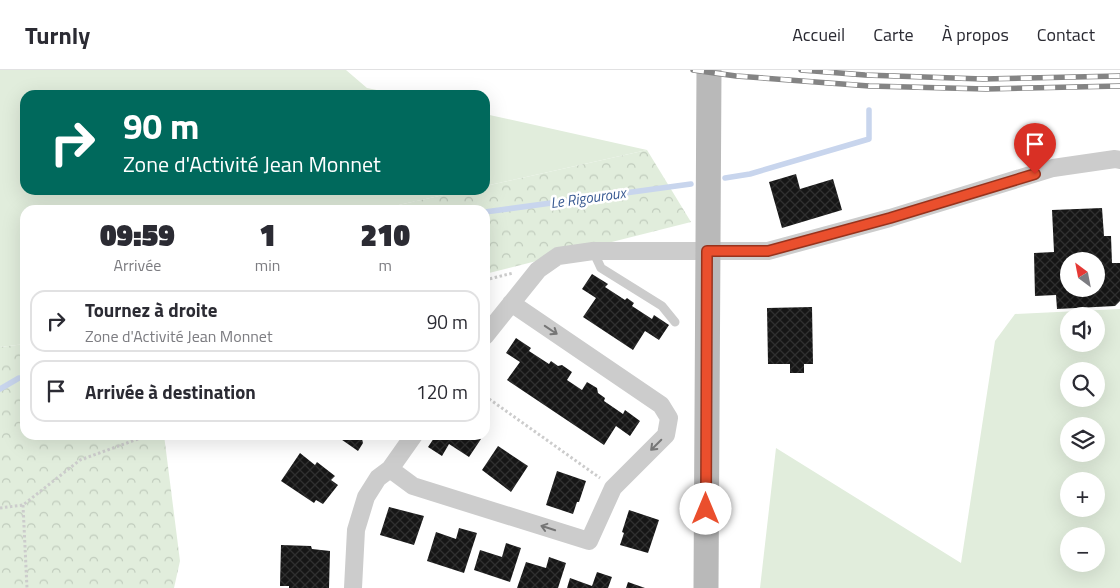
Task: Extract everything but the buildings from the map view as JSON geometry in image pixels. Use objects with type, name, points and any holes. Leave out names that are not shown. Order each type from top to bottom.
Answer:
[{"type":"main road","points":[[706,588],[707,251],[710,70]]},
{"type":"street","points":[[490,330],[538,270],[558,256],[593,251],[768,251],[890,218],[1053,168],[1115,159],[1120,160]]},
{"type":"street","points":[[390,469],[413,486],[589,541],[613,488],[666,435],[669,418],[661,405],[511,303]]},
{"type":"street","points":[[353,588],[356,530],[366,497],[378,478],[390,469],[410,440]]},
{"type":"lane","points":[[593,251],[601,268],[662,306],[675,322]]},
{"type":"path","points":[[490,400],[613,488]]},
{"type":"path","points":[[0,508],[23,505],[80,460],[135,440]]},
{"type":"path","points":[[23,505],[27,588]]},
{"type":"green space","points":[[0,70],[346,70],[367,88],[377,90],[20,90],[20,195],[444,195],[398,205],[20,205],[20,345],[0,347]]},
{"type":"green space","points":[[490,115],[647,150],[490,185]]},
{"type":"green space","points":[[647,150],[691,222],[490,273],[490,205],[398,205],[444,195],[490,195],[490,185]]},
{"type":"green space","points":[[1120,309],[1120,588],[760,588],[776,448],[961,563],[995,341],[1015,314],[1060,312],[1060,352],[1105,352],[1105,310]]},
{"type":"green space","points":[[20,345],[20,440],[165,440],[180,561],[174,588],[0,588],[0,347]]},
{"type":"waterway","name":"Le Rigouroux","points":[[725,178],[750,174],[869,139],[869,110]]},
{"type":"waterway","name":"Le Rigouroux","points":[[490,211],[691,184]]},
{"type":"waterway","name":"Le Rigouroux","points":[[0,389],[20,378]]},
{"type":"railway","points":[[693,70],[736,76],[869,86],[986,89],[1120,86]]},
{"type":"railway","points":[[801,70],[865,75],[983,79],[1120,76]]},
{"type":"route","points":[[706,509],[707,251],[768,251],[890,218],[1035,174]]}]
